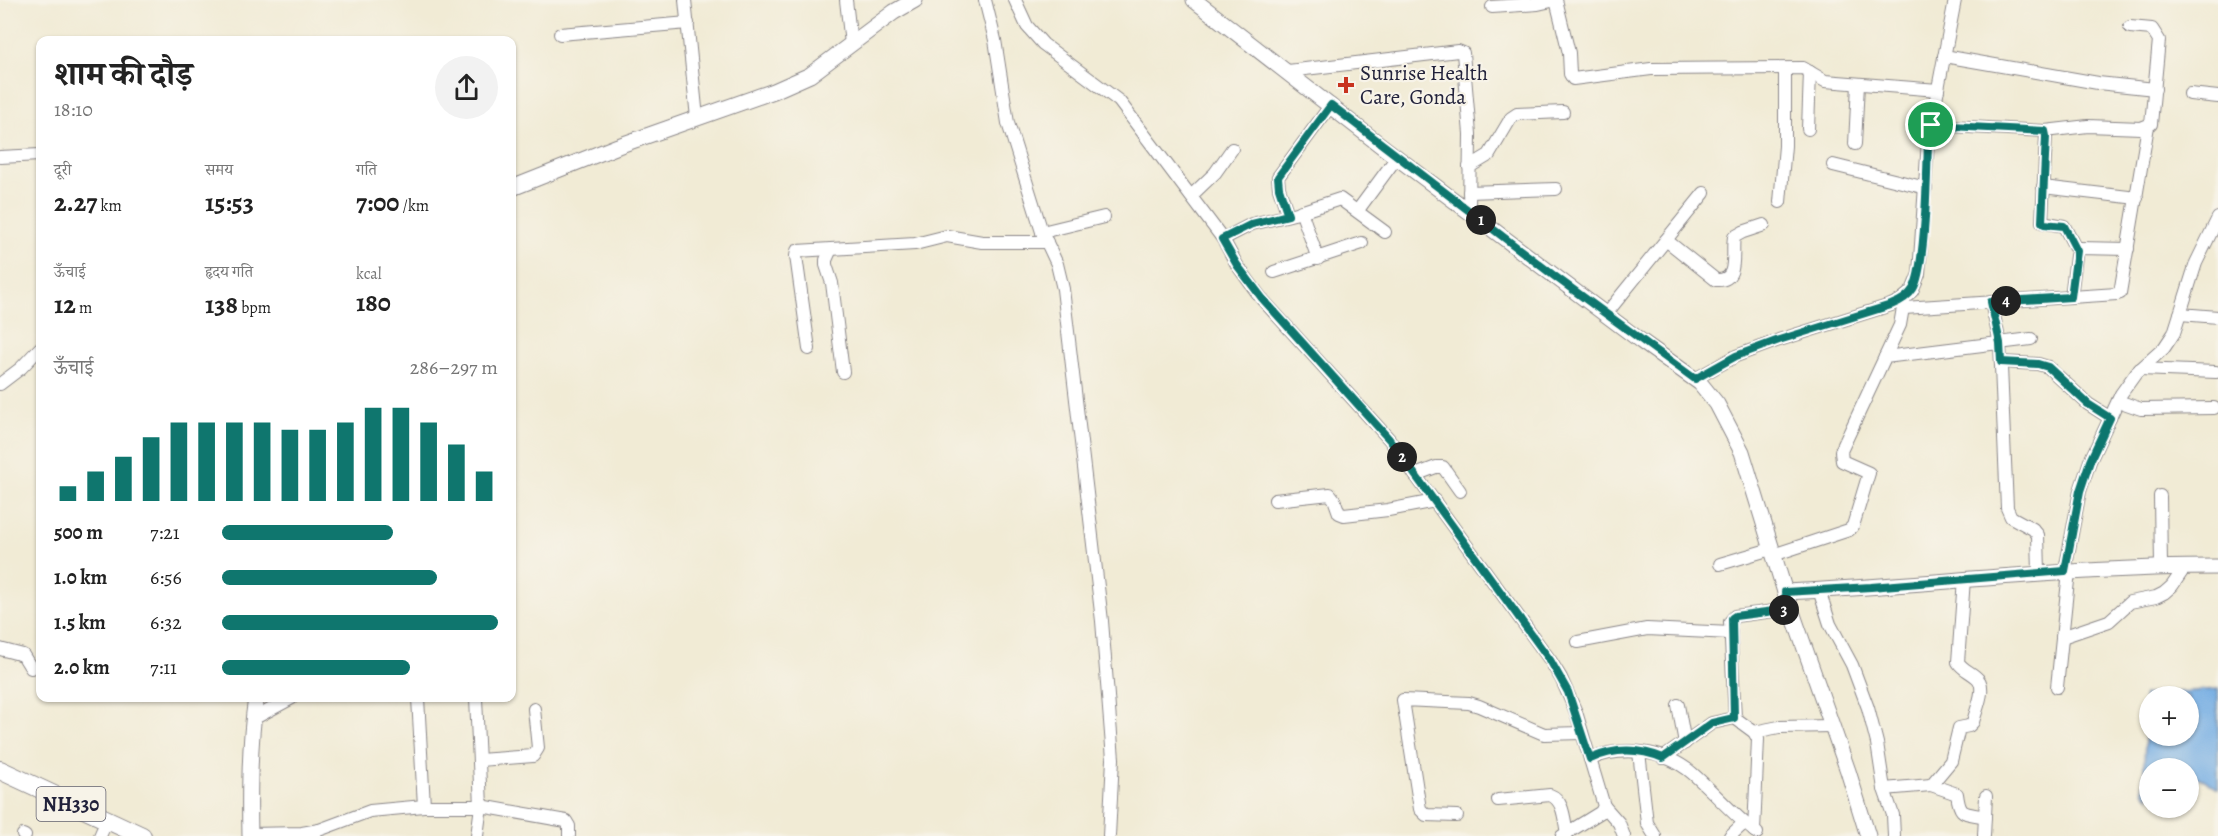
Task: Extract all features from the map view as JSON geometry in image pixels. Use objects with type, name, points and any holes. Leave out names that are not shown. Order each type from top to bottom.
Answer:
[{"type":"highway","name":"NH330","points":[[0,770],[103,828],[142,836]]},
{"type":"main road","points":[[516,186],[774,91],[810,75],[894,12],[915,0]]},
{"type":"main road","points":[[1194,0],[1397,157],[1706,389],[1717,404],[1742,453],[1790,609],[1868,836]]},
{"type":"main road","points":[[1785,592],[2067,571],[2161,566],[2218,567]]},
{"type":"main road","points":[[250,835],[249,782],[255,702]]},
{"type":"street","points":[[685,0],[697,118]]},
{"type":"street","points":[[846,0],[851,44]]},
{"type":"street","points":[[985,0],[995,40],[1008,123],[1045,237],[1057,264],[1063,289],[1102,621],[1113,759],[1109,836]]},
{"type":"street","points":[[1015,0],[1032,34],[1119,102],[1191,196],[1262,298],[1389,439],[1435,501],[1561,678],[1582,733],[1604,806],[1619,823],[1624,836]]},
{"type":"street","points":[[1492,7],[1538,4],[1556,0],[1569,53],[1570,74],[1573,79],[1651,69],[1803,68],[1816,78],[1825,81],[1938,90]]},
{"type":"street","points":[[1720,564],[1849,530],[1853,526],[1869,473],[1842,461],[1840,451],[1900,325],[1904,303],[1912,291],[1918,274],[1928,141],[1955,0]]},
{"type":"street","points":[[560,34],[688,23]]},
{"type":"street","points":[[1695,379],[1736,356],[1891,305],[1991,302],[2120,292],[2148,126],[2152,120],[2159,40],[2152,29],[2130,27]]},
{"type":"street","points":[[1288,71],[1461,51],[1465,55],[1470,134],[1469,211]]},
{"type":"street","points":[[1944,57],[2098,83],[2155,89]]},
{"type":"street","points":[[1780,202],[1785,146],[1785,69]]},
{"type":"street","points":[[1808,129],[1810,72]]},
{"type":"street","points":[[1855,144],[1858,84]]},
{"type":"street","points":[[2190,94],[2218,98]]},
{"type":"street","points":[[1288,215],[1279,188],[1278,177],[1331,105]]},
{"type":"street","points":[[1469,167],[1489,155],[1511,118],[1517,114],[1563,112]]},
{"type":"street","points":[[1931,125],[2045,131],[2088,126],[2140,128],[2148,126]]},
{"type":"street","points":[[2045,131],[2042,222],[2064,226],[2077,251],[2071,297]]},
{"type":"street","points":[[1191,196],[1215,173],[1232,149]]},
{"type":"street","points":[[0,157],[36,156]]},
{"type":"street","points":[[1358,210],[1397,157]]},
{"type":"street","points":[[1833,165],[1926,188]]},
{"type":"street","points":[[2043,187],[2137,198]]},
{"type":"street","points":[[1469,192],[1556,189]]},
{"type":"street","points":[[1606,314],[1704,193]]},
{"type":"street","points":[[1222,239],[1252,224],[1301,212],[1340,199],[1385,232]]},
{"type":"street","points":[[1301,212],[1318,259]]},
{"type":"street","points":[[809,350],[796,253],[799,250],[915,244],[947,236],[982,242],[1045,237],[1104,217]]},
{"type":"street","points":[[2057,687],[2067,571],[2080,491],[2104,414],[2118,401],[2140,369],[2164,348],[2174,333],[2196,263],[2218,218]]},
{"type":"street","points":[[1666,240],[1716,280],[1720,280],[1728,277],[1733,270],[1734,237],[1764,225]]},
{"type":"street","points":[[1274,272],[1362,243]]},
{"type":"street","points":[[2077,251],[2083,247],[2128,249]]},
{"type":"street","points":[[831,249],[826,265],[832,284],[843,372]]},
{"type":"street","points":[[1991,302],[2000,343],[2010,515],[2033,529],[2038,535],[2038,573]]},
{"type":"street","points":[[2180,314],[2218,318]]},
{"type":"street","points":[[1885,357],[2031,339]]},
{"type":"street","points":[[0,384],[21,368],[36,352]]},
{"type":"street","points":[[2001,362],[2038,364],[2048,367],[2104,414]]},
{"type":"street","points":[[2140,369],[2216,372]]},
{"type":"street","points":[[2118,401],[2141,409],[2214,408]]},
{"type":"street","points":[[1415,475],[1436,467],[1443,467],[1460,491]]},
{"type":"street","points":[[1275,500],[1330,494],[1339,513],[1344,515],[1435,501]]},
{"type":"street","points":[[2160,496],[2161,566]]},
{"type":"street","points":[[2062,637],[2109,621],[2130,602],[2156,597],[2164,593],[2172,586],[2185,567]]},
{"type":"street","points":[[1931,785],[1952,761],[1959,728],[1969,726],[1973,722],[1982,687],[1980,681],[1958,662],[1964,579]]},
{"type":"street","points":[[1819,590],[1830,624],[1852,665],[1868,708],[1877,742],[1884,789],[1892,810],[1894,836]]},
{"type":"street","points":[[1734,718],[1730,622],[1735,616],[1790,609]]},
{"type":"street","points":[[1578,642],[1647,629],[1731,633]]},
{"type":"street","points":[[0,650],[23,655],[31,668]]},
{"type":"street","points":[[1457,816],[1426,815],[1420,809],[1403,700],[1469,704],[1479,706],[1544,734],[1582,733]]},
{"type":"street","points":[[253,719],[285,702]]},
{"type":"street","points":[[418,702],[424,806]]},
{"type":"street","points":[[476,702],[481,806],[477,836]]},
{"type":"street","points":[[1678,705],[1684,743]]},
{"type":"street","points":[[479,760],[536,754],[538,748],[534,709]]},
{"type":"street","points":[[1663,758],[1712,723],[1734,718],[1754,732],[1758,739],[1753,830]]},
{"type":"street","points":[[1754,732],[1779,727],[1831,726]]},
{"type":"street","points":[[1590,759],[1604,753],[1622,750],[1663,758],[1690,772],[1753,830]]},
{"type":"street","points":[[1639,752],[1647,823],[1653,835]]},
{"type":"street","points":[[1884,789],[1931,785],[1956,794],[1958,806],[1963,812],[1985,817]]},
{"type":"street","points":[[1498,801],[1554,796],[1560,802],[1564,835],[1601,812],[1604,806]]},
{"type":"street","points":[[1984,836],[1986,796]]},
{"type":"street","points":[[250,835],[319,830],[370,812],[424,806],[481,806],[566,821],[569,826],[569,836]]},
{"type":"street","points":[[1730,836],[1753,830]]},
{"type":"water","points":[[2218,689],[2218,789],[2199,778],[2199,758],[2144,758],[2145,746],[2199,746],[2199,691]]},
{"type":"place","name":"Sunrise Health Care, Gonda","points":[[1346,85]]},
{"type":"route","points":[[1331,105],[1553,275],[1695,379],[1736,356],[1900,302],[1912,291],[1920,263],[1931,125],[2042,129],[2046,133],[2041,217],[2044,224],[2064,226],[2077,251],[2071,297],[1991,302],[2000,343],[2001,362],[2038,364],[2048,367],[2088,404],[2110,418],[2090,461],[2080,491],[2065,571],[1785,592],[1790,609],[1735,616],[1730,622],[1734,718],[1712,723],[1663,758],[1654,754],[1622,750],[1604,753],[1590,759],[1568,692],[1550,660],[1389,439],[1262,298],[1237,265],[1222,239],[1252,224],[1288,215],[1279,188],[1278,177],[1331,105]]}]
